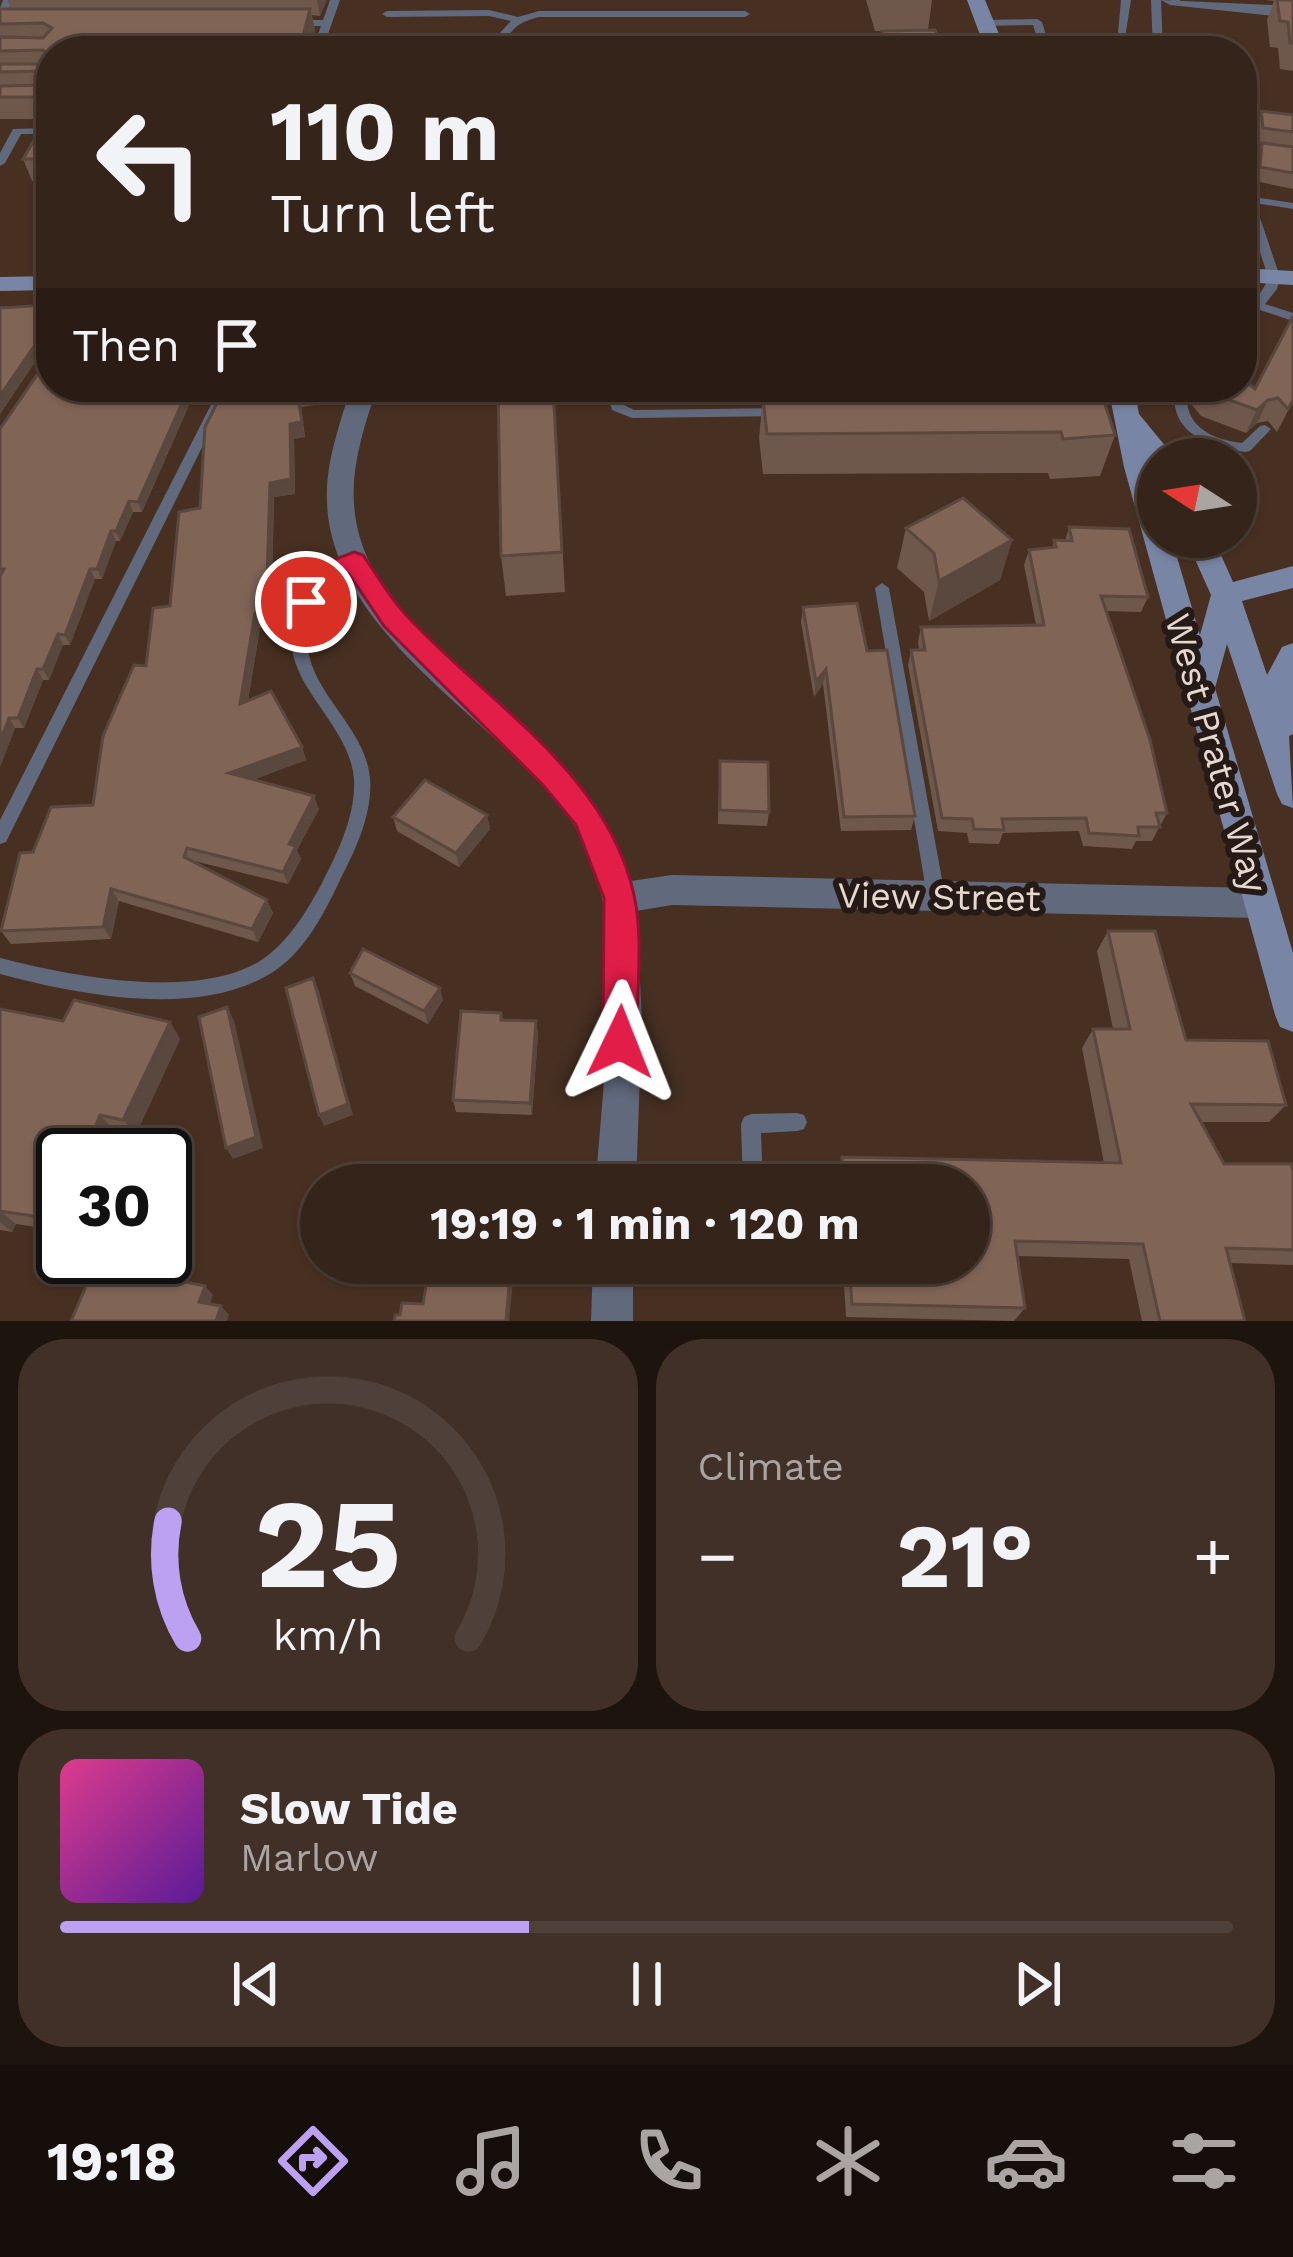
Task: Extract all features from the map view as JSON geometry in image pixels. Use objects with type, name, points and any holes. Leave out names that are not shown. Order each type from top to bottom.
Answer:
[{"type":"main road","points":[[976,0],[990,36]]},
{"type":"main road","points":[[0,284],[36,283]]},
{"type":"main road","name":"West Prater Way","points":[[1125,402],[1138,467],[1293,1015]]},
{"type":"main road","name":"West Prater Way","points":[[1130,420],[1145,438]]},
{"type":"main road","name":"West Prater Way","points":[[1208,558],[1293,794]]},
{"type":"main road","points":[[1200,692],[1225,595],[1293,577]]},
{"type":"main road","points":[[1293,655],[1277,686],[1293,747]]},
{"type":"street","points":[[1173,0],[1293,12]]},
{"type":"street","points":[[359,402],[346,441],[341,479],[341,518],[354,562],[394,619],[554,776],[586,816],[607,857],[620,898],[616,1164]]},
{"type":"street","name":"View Street","points":[[620,898],[672,890],[1258,903]]},
{"type":"street","points":[[612,1321],[613,1284]]},
{"type":"lane","points":[[8,0],[0,21],[23,22]]},
{"type":"lane","points":[[322,36],[334,0]]},
{"type":"lane","points":[[1122,36],[1126,0]]},
{"type":"lane","points":[[1156,0],[1157,36]]},
{"type":"lane","points":[[387,14],[489,13],[516,19],[539,14],[745,14]]},
{"type":"lane","points":[[501,36],[516,19]]},
{"type":"lane","points":[[993,36],[1037,22],[1041,36]]},
{"type":"lane","points":[[280,23],[326,23]]},
{"type":"lane","points":[[0,131],[36,131]]},
{"type":"lane","points":[[0,163],[17,131]]},
{"type":"lane","points":[[1257,150],[1293,155]]},
{"type":"lane","points":[[1257,200],[1293,206]]},
{"type":"lane","points":[[1257,218],[1284,277],[1259,306],[1293,317]]},
{"type":"lane","points":[[0,837],[218,402]]},
{"type":"lane","points":[[616,402],[632,414],[787,412]]},
{"type":"lane","points":[[996,405],[1020,402]]},
{"type":"lane","points":[[1179,402],[1183,415],[1217,446],[1245,448],[1265,429]]},
{"type":"lane","points":[[0,966],[144,992],[210,987],[267,967],[317,913],[354,835],[361,770],[339,723],[304,672],[299,637],[306,602],[327,573],[354,562]]},
{"type":"lane","points":[[882,588],[936,896]]},
{"type":"lane","points":[[753,1164],[752,1124],[797,1122]]},
{"type":"building","points":[[1277,0],[1293,0],[1293,43],[1288,22],[1280,21]]},
{"type":"building","points":[[0,9],[310,9],[303,36],[45,36],[52,28],[43,23],[0,24]]},
{"type":"building","points":[[935,30],[938,36],[884,36],[882,31]]},
{"type":"building","points":[[0,37],[36,38],[36,50],[0,51]]},
{"type":"building","points":[[0,64],[36,64],[36,71],[0,72]]},
{"type":"building","points":[[36,85],[36,97],[0,97],[0,86]]},
{"type":"building","points":[[1261,111],[1293,115],[1293,132],[1263,128]]},
{"type":"building","points":[[36,137],[36,159],[23,159]]},
{"type":"building","points":[[1262,143],[1293,147],[1293,173],[1260,167]]},
{"type":"building","points":[[36,306],[36,343],[0,396],[0,308]]},
{"type":"building","points":[[1293,316],[1293,400],[1288,409],[1278,398],[1257,410],[1235,402],[1257,402],[1257,385]]},
{"type":"building","points":[[36,376],[36,402],[182,402],[138,502],[129,501],[116,531],[111,531],[97,569],[90,569],[65,635],[58,634],[43,669],[37,669],[18,718],[9,718],[0,741],[0,576],[4,569],[0,569],[0,429]]},
{"type":"building","points":[[218,402],[299,402],[302,422],[290,424],[291,479],[270,483],[266,612],[255,613],[240,704],[271,691],[302,747],[229,773],[314,796],[289,844],[296,846],[283,872],[187,848],[184,857],[267,900],[252,929],[111,889],[103,927],[1,931],[20,853],[33,852],[51,807],[93,805],[103,736],[134,665],[146,666],[153,608],[170,606],[179,512],[200,508],[205,427]]},
{"type":"building","points":[[498,402],[554,402],[562,552],[501,556]]},
{"type":"building","points":[[764,402],[1104,402],[1115,435],[1063,439],[1061,432],[767,434]]},
{"type":"building","points":[[963,498],[1012,540],[939,581],[934,553],[906,528]]},
{"type":"building","points":[[1069,527],[1129,529],[1148,597],[1101,596],[1150,740],[1167,813],[1156,813],[1160,827],[1138,827],[1139,836],[1089,833],[1086,818],[1002,819],[1004,830],[974,829],[972,819],[942,818],[911,650],[925,650],[921,627],[1044,625],[1029,550],[1056,547],[1054,540],[1072,541]]},
{"type":"building","points":[[857,603],[867,651],[887,650],[915,816],[844,817],[826,669],[816,682],[803,607]]},
{"type":"building","points":[[720,761],[768,762],[769,812],[720,810]]},
{"type":"building","points":[[425,780],[487,815],[456,853],[393,817]]},
{"type":"building","points":[[1108,931],[1155,931],[1186,1040],[1268,1041],[1286,1105],[1191,1104],[1224,1164],[1291,1164],[1293,1171],[1293,1250],[1226,1248],[1245,1321],[1160,1321],[1143,1244],[1015,1241],[1025,1308],[852,1304],[851,1284],[990,1284],[990,1164],[842,1164],[842,1157],[1121,1163],[1093,1029],[1130,1029]]},
{"type":"building","points":[[363,949],[440,988],[424,1011],[350,973]]},
{"type":"building","points":[[313,978],[348,1104],[319,1115],[286,988]]},
{"type":"building","points":[[74,1000],[170,1022],[123,1120],[100,1115],[95,1128],[36,1128],[36,1216],[0,1211],[0,1009],[63,1021]]},
{"type":"building","points":[[227,1007],[256,1137],[226,1148],[199,1017]]},
{"type":"building","points":[[461,1011],[501,1013],[501,1020],[536,1021],[530,1103],[453,1100]]},
{"type":"building","points":[[192,1283],[205,1286],[199,1302],[221,1306],[216,1321],[71,1321],[87,1284]]},
{"type":"building","points":[[426,1284],[509,1284],[506,1321],[394,1321],[402,1303],[423,1304]]},
{"type":"route","points":[[306,602],[327,573],[354,562],[394,619],[554,776],[586,816],[607,857],[620,898],[620,1042]]}]
